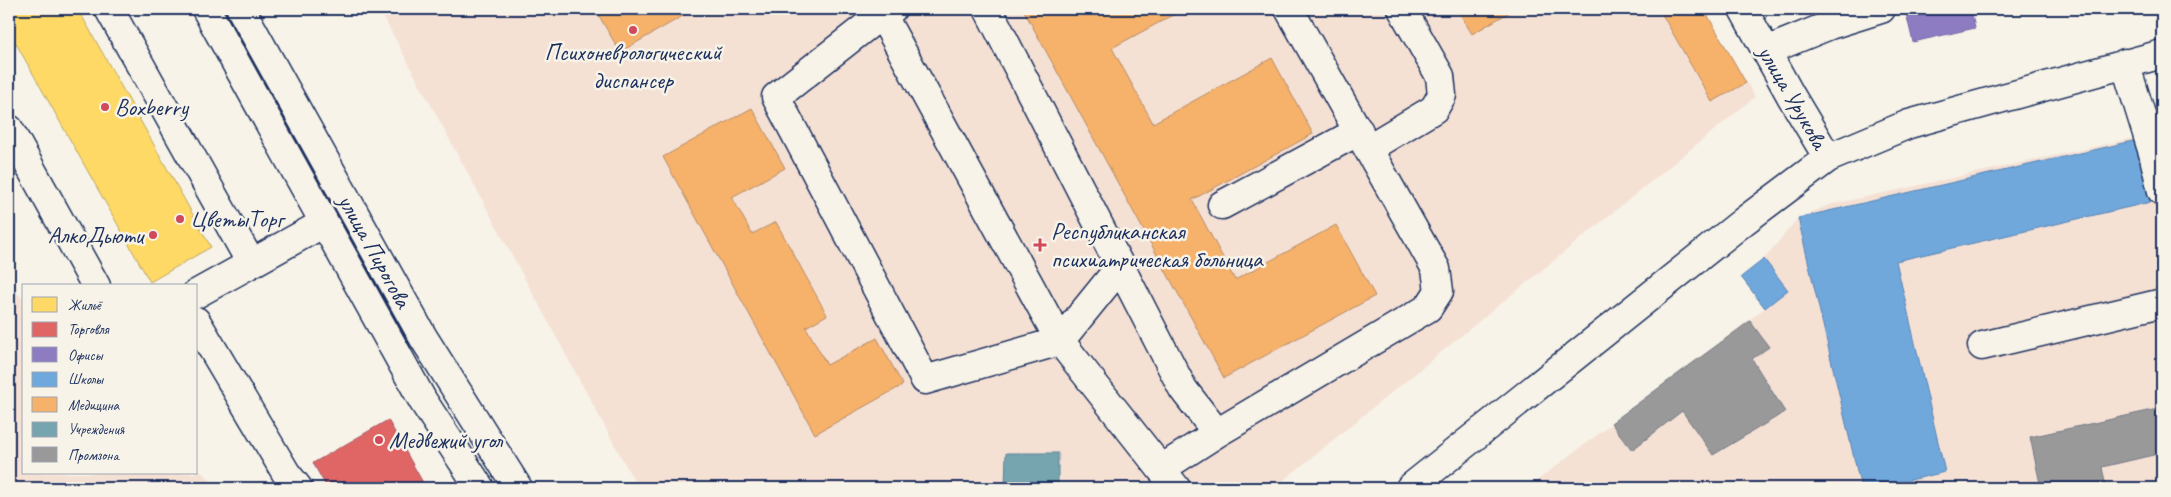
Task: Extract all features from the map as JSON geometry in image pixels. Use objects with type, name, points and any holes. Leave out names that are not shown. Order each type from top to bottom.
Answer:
[{"type":"main road","points":[[109,9],[251,263]]},
{"type":"main road","name":"улица Пирогова","points":[[206,9],[423,401],[480,488]]},
{"type":"main road","name":"улица Пирогова","points":[[241,9],[423,337],[518,488]]},
{"type":"main road","points":[[988,9],[1183,389],[1217,433]]},
{"type":"main road","points":[[1120,267],[1060,341],[925,380],[776,97],[884,11],[1060,341],[1169,479],[1217,433],[1428,308],[1439,291],[1436,269],[1289,9]]},
{"type":"main road","points":[[1222,205],[1434,109],[1442,95],[1440,76],[1402,9]]},
{"type":"main road","name":"улица Урукова","points":[[1743,9],[1828,158]]},
{"type":"main road","points":[[1766,50],[1830,24],[1880,9]]},
{"type":"main road","points":[[1426,483],[1744,222],[1828,158],[1909,124],[2162,54]]},
{"type":"main road","points":[[2125,63],[2158,152],[2162,191]]},
{"type":"main road","points":[[9,129],[95,284]]},
{"type":"main road","points":[[198,293],[350,208]]},
{"type":"main road","points":[[1982,346],[2162,303]]},
{"type":"main road","points":[[198,324],[286,473],[298,488]]},
{"type":"shaded area","name":"Республиканская психиатрическая больница","points":[[379,9],[1704,9],[1755,97],[1274,488],[638,488]]},
{"type":"shaded area","points":[[2162,132],[2162,488],[1527,488],[1765,308],[1741,277],[1764,259],[1798,218],[1829,205]]},
{"type":"shaded area","points":[[9,286],[22,298],[22,474],[198,474],[198,469],[219,488],[9,488]]},
{"type":"building: Жильё","points":[[9,9],[78,9],[211,247],[150,282],[9,31]]},
{"type":"building: Торговля","points":[[388,420],[426,488],[327,488],[313,463]]},
{"type":"building: Офисы","points":[[1905,9],[1971,9],[1975,28],[1913,42]]},
{"type":"building: Школы","points":[[2137,140],[2151,202],[1896,261],[1945,472],[1876,488],[1861,488],[1798,218]]},
{"type":"building: Школы","points":[[1764,259],[1788,290],[1765,308],[1741,277]]},
{"type":"building: Медицина","name":"Психоневрологический диспансер","points":[[595,9],[695,9],[620,52]]},
{"type":"building: Медицина","points":[[1023,9],[1184,9],[1112,48],[1153,123],[1272,58],[1313,134],[1192,200],[1235,280],[1336,225],[1375,296],[1224,378]]},
{"type":"building: Медицина","points":[[1457,9],[1515,9],[1472,34]]},
{"type":"building: Медицина","points":[[1659,9],[1704,9],[1746,83],[1712,102]]},
{"type":"building: Медицина","points":[[752,108],[785,168],[732,197],[752,234],[776,222],[827,315],[806,327],[827,365],[877,338],[903,385],[815,434],[663,157]]},
{"type":"building: Учреждения","points":[[1006,453],[1058,453],[1058,488],[1005,488]]},
{"type":"building: Промзона","points":[[1750,321],[1769,347],[1752,359],[1785,412],[1713,455],[1682,411],[1632,450],[1611,423]]},
{"type":"building: Промзона","points":[[2162,408],[2162,453],[2102,467],[2106,488],[2041,488],[2030,437]]},
{"type":"place","name":"Психоневрологический диспансер","points":[[633,30]]},
{"type":"place","name":"Boxberry","points":[[105,107]]},
{"type":"place","name":"ЦветыТорг","points":[[180,219]]},
{"type":"place","name":"АлкоДьюти","points":[[153,235]]},
{"type":"place","name":"Республиканская психиатрическая больница","points":[[1040,245]]},
{"type":"place","name":"Медвежий угол","points":[[379,440]]}]
